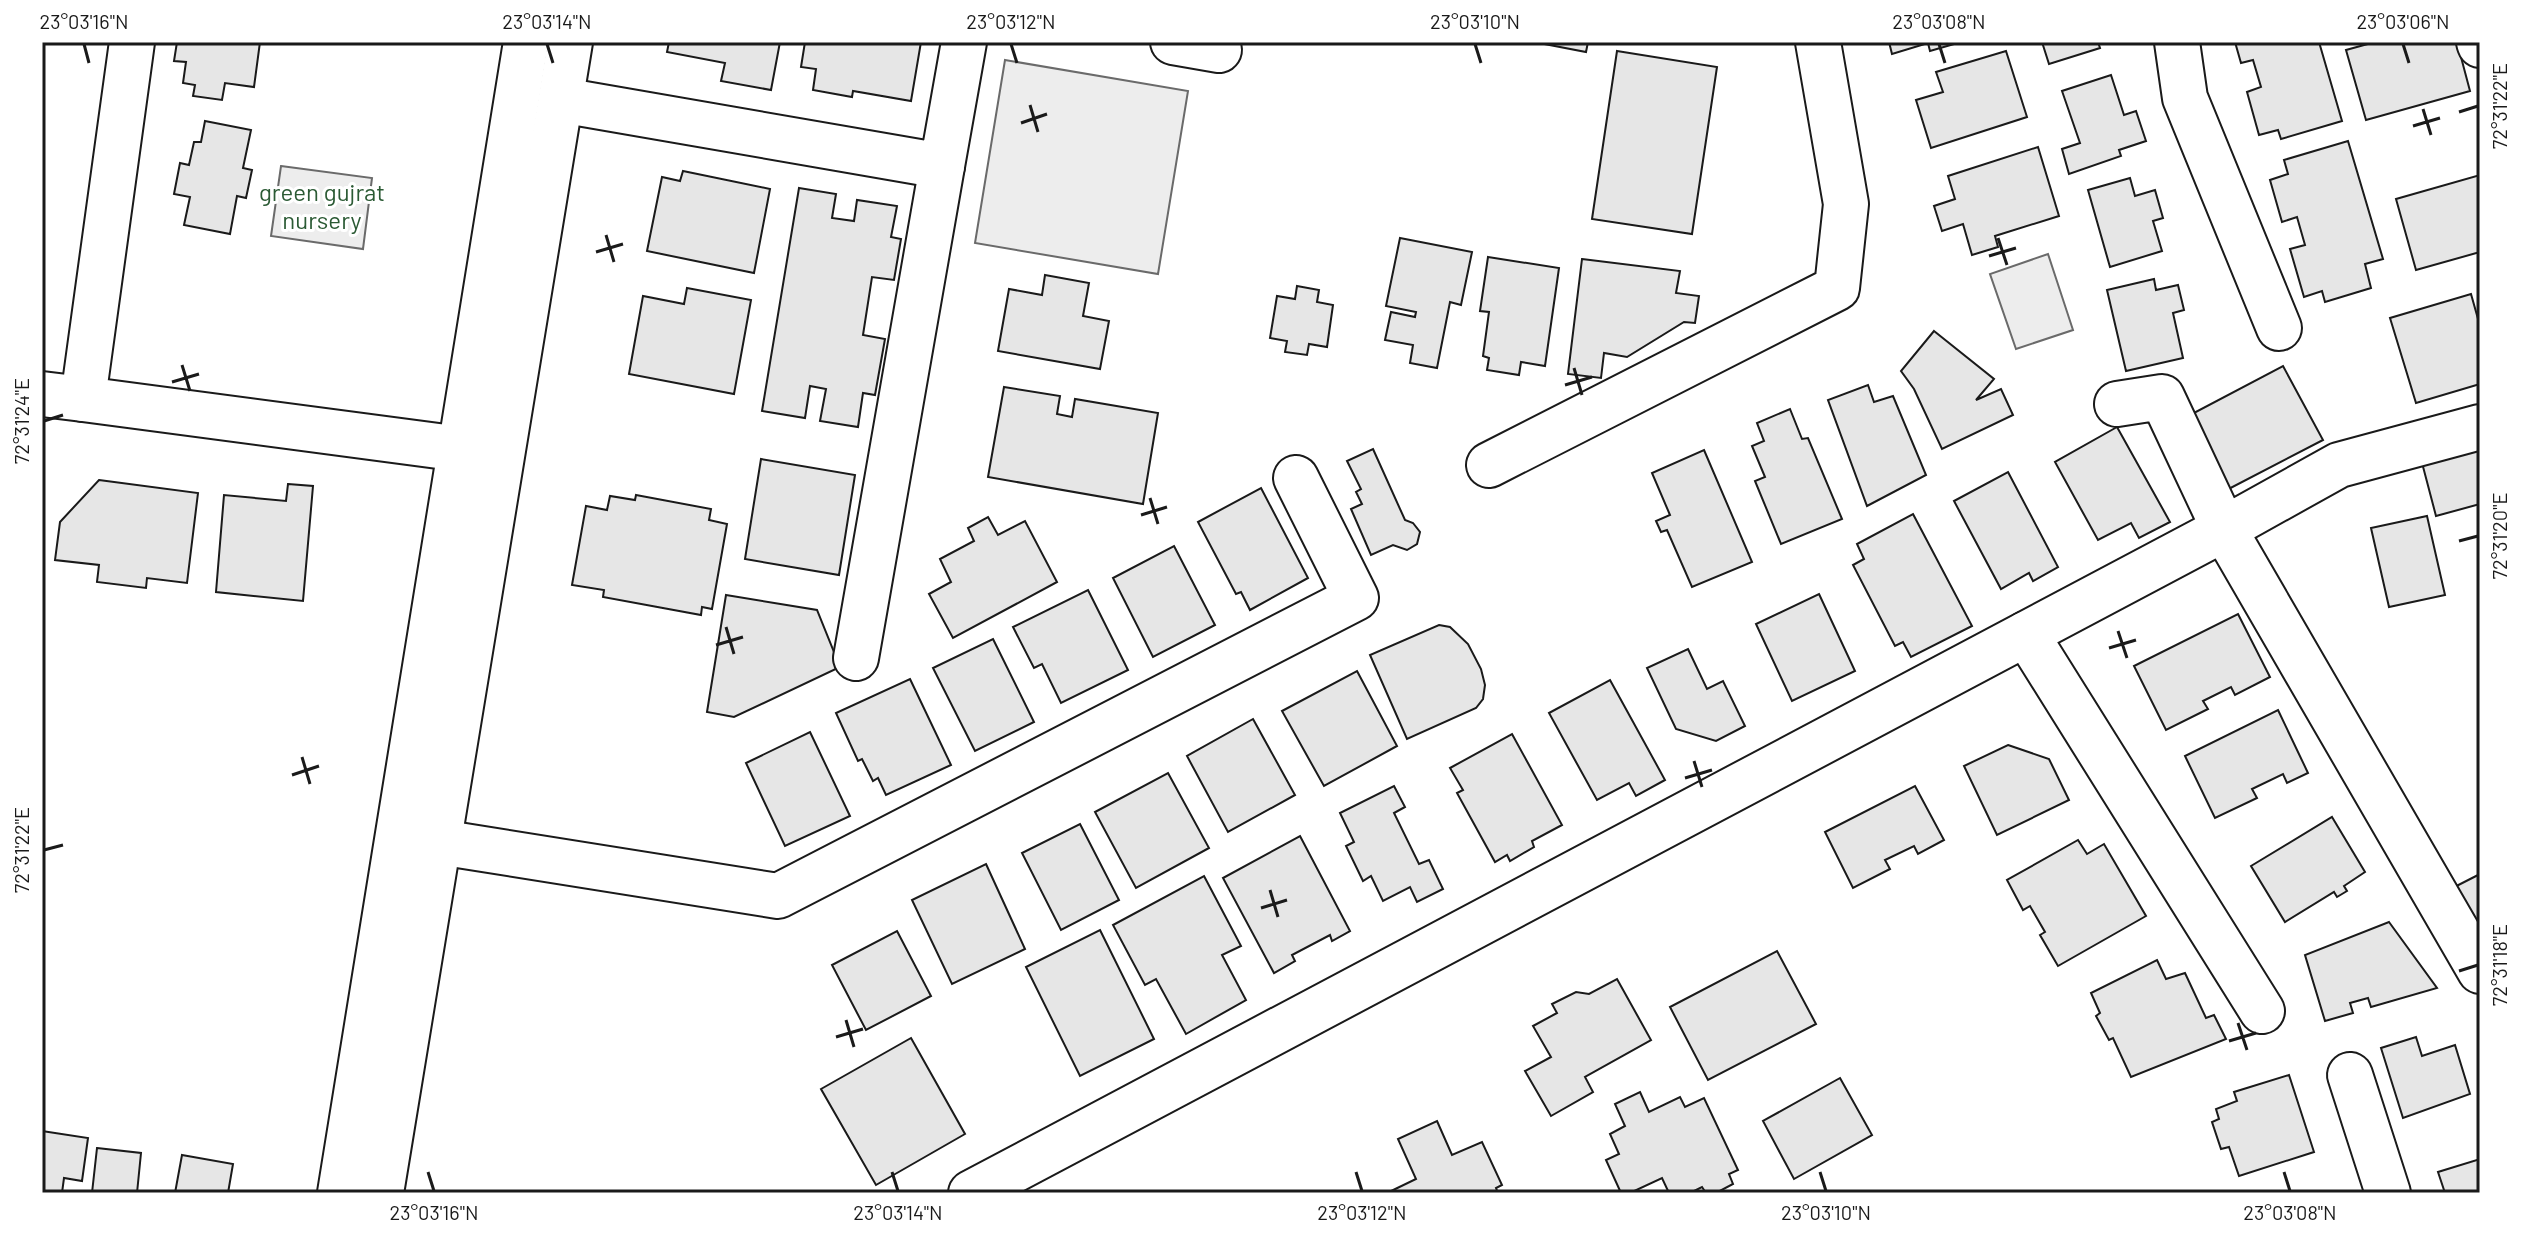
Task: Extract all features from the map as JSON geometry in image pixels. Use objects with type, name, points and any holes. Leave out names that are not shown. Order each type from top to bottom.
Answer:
[{"type":"street","points":[[132,42],[63,396],[461,449]]},
{"type":"street","points":[[340,1193],[526,42]]},
{"type":"street","points":[[381,1193],[570,42]]},
{"type":"street","points":[[856,658],[964,42]]},
{"type":"street","points":[[1173,42],[1219,50]]},
{"type":"street","points":[[1489,465],[1837,288],[1846,204],[1818,42]]},
{"type":"street","points":[[2177,42],[2185,98],[2279,328]]},
{"type":"street","points":[[561,100],[942,166]]},
{"type":"street","points":[[2117,404],[2162,397],[2224,529],[2480,971]]},
{"type":"street","points":[[971,1193],[2224,529],[2339,465],[2480,427]]},
{"type":"street","points":[[439,842],[778,896],[1356,598],[1296,478]]},
{"type":"street","points":[[2026,634],[2262,1011]]},
{"type":"street","points":[[2350,1075],[2388,1193]]},
{"type":"shaded area","points":[[1005,60],[1188,91],[1158,274],[975,243]]},
{"type":"shaded area","name":"green gujrat nursery","points":[[281,166],[372,178],[363,249],[271,236]]},
{"type":"shaded area","points":[[2048,254],[2073,330],[2016,349],[1990,274]]},
{"type":"building","points":[[177,42],[260,42],[254,87],[225,83],[222,100],[193,96],[195,85],[183,83],[186,62],[174,61]]},
{"type":"building","points":[[669,42],[780,42],[771,90],[721,81],[725,63],[667,52]]},
{"type":"building","points":[[805,42],[921,42],[911,101],[853,91],[852,97],[813,90],[816,69],[801,67]]},
{"type":"building","points":[[1534,42],[1588,42],[1586,52]]},
{"type":"building","points":[[1889,42],[1961,42],[1930,51],[1928,43],[1892,54]]},
{"type":"building","points":[[2042,42],[2098,42],[2100,48],[2049,64]]},
{"type":"building","points":[[2235,42],[2319,42],[2342,121],[2281,139],[2278,130],[2259,135],[2247,92],[2261,87],[2253,60],[2241,63]]},
{"type":"building","points":[[2375,42],[2457,42],[2470,91],[2366,120],[2346,50]]},
{"type":"building","points":[[1617,51],[1717,67],[1692,234],[1592,219]]},
{"type":"building","points":[[2006,51],[2027,117],[1931,148],[1916,100],[1943,92],[1936,72]]},
{"type":"building","points":[[2111,75],[2124,115],[2136,111],[2146,141],[2119,150],[2121,156],[2069,174],[2062,149],[2080,143],[2062,91]]},
{"type":"building","points":[[205,121],[251,130],[243,168],[252,170],[246,198],[237,196],[230,234],[184,225],[190,197],[174,194],[180,163],[189,165],[194,142],[201,142]]},
{"type":"building","points":[[2348,141],[2383,259],[2365,264],[2371,288],[2325,302],[2322,291],[2304,297],[2290,249],[2305,245],[2297,217],[2282,222],[2270,180],[2288,174],[2284,160]]},
{"type":"building","points":[[2038,147],[2059,216],[1995,236],[1998,247],[1972,255],[1963,224],[1942,231],[1934,206],[1955,199],[1948,176]]},
{"type":"building","points":[[683,171],[770,189],[754,273],[647,251],[662,177],[680,181]]},
{"type":"building","points":[[2480,175],[2480,252],[2416,270],[2396,199]]},
{"type":"building","points":[[2130,178],[2135,196],[2155,190],[2163,218],[2153,221],[2162,251],[2110,267],[2088,190]]},
{"type":"building","points":[[799,188],[836,194],[832,218],[854,221],[857,200],[897,206],[891,237],[901,239],[894,280],[872,277],[863,335],[885,339],[875,395],[863,393],[858,427],[820,421],[826,389],[810,386],[805,418],[762,411]]},
{"type":"building","points":[[1400,238],[1472,252],[1461,305],[1450,302],[1437,368],[1410,363],[1413,345],[1385,340],[1391,312],[1415,317],[1416,312],[1386,306]]},
{"type":"building","points":[[1488,257],[1559,268],[1545,366],[1521,362],[1519,375],[1487,370],[1489,358],[1483,356],[1489,312],[1480,311]]},
{"type":"building","points":[[1582,259],[1680,271],[1676,293],[1699,296],[1695,323],[1684,322],[1627,357],[1604,353],[1601,378],[1568,374]]},
{"type":"building","points":[[1045,275],[1089,283],[1083,316],[1109,321],[1100,369],[998,351],[1009,289],[1042,295]]},
{"type":"building","points":[[2154,279],[2156,290],[2178,285],[2184,310],[2173,313],[2183,358],[2126,371],[2107,290]]},
{"type":"building","points":[[1297,286],[1319,290],[1317,302],[1333,305],[1327,347],[1309,344],[1307,355],[1285,352],[1287,341],[1270,338],[1277,296],[1295,299]]},
{"type":"building","points":[[687,288],[751,300],[734,394],[629,374],[643,296],[684,304]]},
{"type":"building","points":[[2471,294],[2480,326],[2480,384],[2416,403],[2390,318]]},
{"type":"building","points":[[1934,331],[1994,379],[1976,400],[2001,389],[2013,415],[1942,449],[1914,389],[1901,371]]},
{"type":"building","points":[[2283,366],[2323,440],[2219,494],[2190,415]]},
{"type":"building","points":[[1868,385],[1874,402],[1893,396],[1926,475],[1867,506],[1828,400]]},
{"type":"building","points":[[1004,387],[1060,396],[1057,414],[1072,417],[1075,399],[1158,413],[1143,504],[988,477]]},
{"type":"building","points":[[1790,409],[1802,439],[1808,438],[1842,519],[1781,544],[1755,481],[1765,477],[1752,446],[1764,441],[1757,423]]},
{"type":"building","points":[[2117,427],[2170,522],[2139,538],[2131,523],[2098,540],[2055,462]]},
{"type":"building","points":[[2480,443],[2480,504],[2436,516],[2421,459]]},
{"type":"building","points":[[1373,449],[1405,520],[1413,523],[1420,532],[1417,544],[1407,550],[1393,545],[1371,555],[1351,509],[1362,504],[1356,492],[1361,489],[1347,461]]},
{"type":"building","points":[[1704,450],[1752,562],[1692,587],[1667,530],[1661,532],[1656,521],[1670,515],[1652,473]]},
{"type":"building","points":[[761,459],[855,475],[839,575],[745,559]]},
{"type":"building","points":[[2008,472],[2058,567],[2033,581],[2029,573],[2001,589],[1954,501]]},
{"type":"building","points":[[99,480],[198,493],[187,583],[147,578],[146,588],[97,582],[99,565],[55,560],[60,522]]},
{"type":"building","points":[[288,484],[313,486],[303,601],[216,592],[224,495],[286,501]]},
{"type":"building","points":[[1261,488],[1308,578],[1250,610],[1241,592],[1236,594],[1198,522]]},
{"type":"building","points":[[636,495],[711,509],[709,520],[727,524],[712,609],[702,607],[701,615],[603,597],[604,590],[572,585],[586,506],[607,510],[610,496],[635,500]]},
{"type":"building","points":[[1913,514],[1972,626],[1911,657],[1903,642],[1895,646],[1853,565],[1864,559],[1857,544]]},
{"type":"building","points":[[2427,516],[2445,595],[2389,607],[2371,528]]},
{"type":"building","points":[[988,517],[998,535],[1025,521],[1057,582],[953,638],[929,594],[951,582],[940,559],[974,541],[968,528]]},
{"type":"building","points":[[1174,546],[1215,625],[1153,657],[1113,578]]},
{"type":"building","points":[[1088,590],[1128,670],[1061,703],[1042,664],[1034,668],[1013,627]]},
{"type":"building","points":[[1819,594],[1855,671],[1792,701],[1756,624]]},
{"type":"building","points":[[726,595],[817,610],[840,667],[734,717],[707,712]]},
{"type":"building","points":[[2238,614],[2270,677],[2235,695],[2231,687],[2203,701],[2208,709],[2166,730],[2134,666]]},
{"type":"building","points":[[1439,625],[1450,627],[1468,644],[1481,669],[1485,685],[1483,699],[1476,708],[1407,739],[1370,655]]},
{"type":"building","points":[[993,639],[1034,722],[975,751],[933,668]]},
{"type":"building","points":[[1688,649],[1707,689],[1723,681],[1745,726],[1716,741],[1676,729],[1647,668]]},
{"type":"building","points":[[1357,671],[1397,746],[1324,786],[1282,711]]},
{"type":"building","points":[[910,679],[951,765],[886,795],[878,778],[873,781],[862,759],[858,761],[836,713]]},
{"type":"building","points":[[1610,680],[1665,780],[1636,796],[1629,783],[1597,800],[1549,713]]},
{"type":"building","points":[[2278,710],[2308,773],[2287,783],[2283,774],[2252,789],[2257,798],[2215,818],[2185,756]]},
{"type":"building","points":[[1253,719],[1295,795],[1228,832],[1187,756]]},
{"type":"building","points":[[810,732],[850,816],[785,846],[746,763]]},
{"type":"building","points":[[1512,734],[1562,825],[1532,841],[1534,847],[1510,861],[1507,855],[1495,862],[1457,793],[1463,790],[1450,768]]},
{"type":"building","points":[[2008,745],[2049,759],[2069,800],[1997,835],[1964,766]]},
{"type":"building","points":[[1168,773],[1209,848],[1136,888],[1095,812]]},
{"type":"building","points":[[1394,786],[1405,807],[1394,813],[1419,864],[1429,860],[1443,889],[1417,902],[1410,887],[1383,901],[1371,876],[1363,881],[1346,846],[1354,842],[1340,813]]},
{"type":"building","points":[[1915,786],[1944,840],[1918,854],[1914,846],[1885,860],[1890,869],[1853,888],[1825,832]]},
{"type":"building","points":[[2332,817],[2365,872],[2344,886],[2347,891],[2337,897],[2334,892],[2285,922],[2251,866]]},
{"type":"building","points":[[1080,824],[1119,900],[1061,930],[1022,853]]},
{"type":"building","points":[[1300,836],[1350,931],[1332,941],[1330,935],[1292,955],[1295,961],[1274,973],[1223,878]]},
{"type":"building","points":[[2078,840],[2087,854],[2104,844],[2146,916],[2058,966],[2040,935],[2045,932],[2030,906],[2023,910],[2007,880]]},
{"type":"building","points":[[986,864],[1025,949],[952,984],[912,900]]},
{"type":"building","points":[[2480,874],[2480,957],[2423,903]]},
{"type":"building","points":[[1204,876],[1241,946],[1222,955],[1246,1000],[1186,1034],[1156,979],[1145,985],[1113,925]]},
{"type":"building","points":[[2389,922],[2437,988],[2371,1007],[2368,998],[2350,1003],[2353,1013],[2325,1021],[2305,955]]},
{"type":"building","points":[[1100,930],[1154,1039],[1080,1076],[1026,967]]},
{"type":"building","points":[[897,931],[931,996],[866,1030],[832,965]]},
{"type":"building","points":[[1777,951],[1816,1024],[1708,1080],[1670,1007]]},
{"type":"building","points":[[2157,960],[2166,979],[2185,973],[2206,1018],[2214,1015],[2226,1039],[2131,1077],[2113,1038],[2109,1040],[2096,1016],[2100,1013],[2091,993]]},
{"type":"building","points":[[1617,979],[1651,1040],[1585,1077],[1593,1092],[1551,1116],[1525,1071],[1551,1057],[1533,1026],[1557,1013],[1552,1004],[1576,992],[1589,994]]},
{"type":"building","points":[[2416,1037],[2422,1056],[2455,1045],[2470,1094],[2403,1118],[2381,1048]]},
{"type":"building","points":[[911,1038],[965,1134],[876,1185],[821,1089]]},
{"type":"building","points":[[2289,1075],[2314,1152],[2239,1176],[2229,1147],[2221,1149],[2212,1122],[2219,1119],[2216,1109],[2237,1101],[2234,1092]]},
{"type":"building","points":[[1840,1078],[1872,1135],[1794,1179],[1763,1121]]},
{"type":"building","points":[[1640,1092],[1649,1112],[1680,1097],[1685,1107],[1704,1098],[1738,1170],[1729,1174],[1733,1184],[1716,1193],[1706,1193],[1702,1187],[1690,1193],[1669,1193],[1662,1178],[1630,1193],[1621,1193],[1606,1160],[1619,1154],[1610,1134],[1625,1126],[1615,1104]]},
{"type":"building","points":[[1437,1121],[1452,1155],[1482,1142],[1502,1185],[1496,1188],[1498,1193],[1387,1193],[1416,1179],[1398,1139]]},
{"type":"building","points":[[42,1131],[88,1138],[82,1181],[64,1178],[62,1193],[42,1193]]},
{"type":"building","points":[[97,1148],[141,1153],[137,1193],[92,1193]]},
{"type":"building","points":[[182,1155],[233,1164],[228,1193],[175,1193]]},
{"type":"building","points":[[2480,1159],[2480,1193],[2445,1193],[2438,1172]]}]
